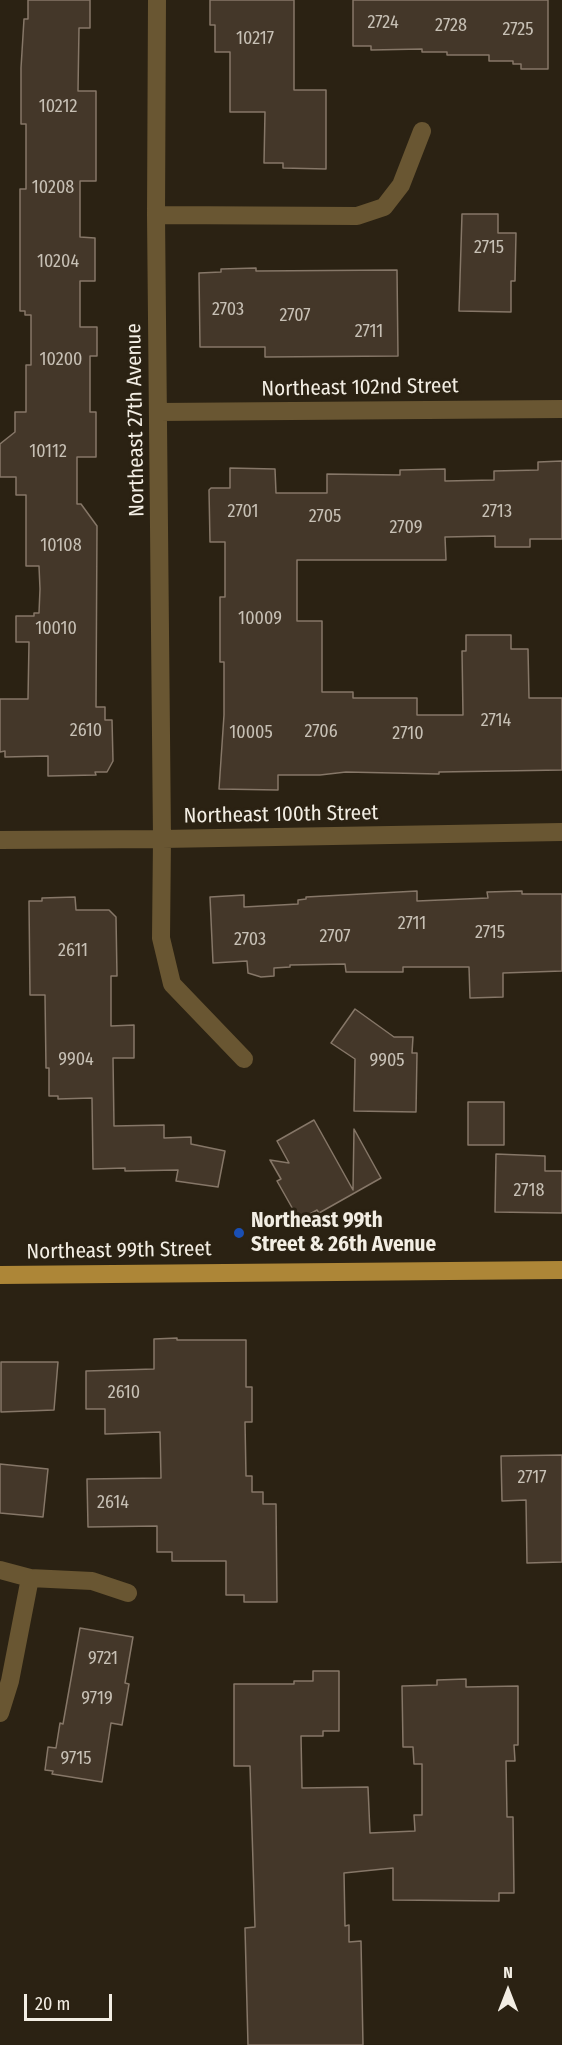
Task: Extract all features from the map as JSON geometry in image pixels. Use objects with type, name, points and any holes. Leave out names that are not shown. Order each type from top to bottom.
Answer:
[{"type":"main road","name":"Northeast 99th Street","points":[[0,1275],[562,1270]]},
{"type":"street","name":"Northeast 27th Avenue","points":[[157,0],[156,215],[161,938],[172,984],[244,1059]]},
{"type":"street","points":[[156,215],[357,216],[384,207],[401,185],[422,131]]},
{"type":"street","name":"Northeast 102nd Street","points":[[158,412],[562,409]]},
{"type":"street","name":"Northeast 100th Street","points":[[0,840],[562,832]]},
{"type":"street","points":[[0,1570],[30,1578],[92,1581],[128,1593]]},
{"type":"street","points":[[0,1713],[10,1681],[30,1578]]},
{"type":"building","points":[[28,0],[90,0],[90,28],[79,28],[78,91],[96,91],[96,181],[80,181],[80,237],[95,238],[95,281],[80,281],[80,327],[97,327],[97,356],[90,356],[90,412],[96,412],[96,457],[77,457],[77,504],[81,504],[97,526],[96,707],[105,707],[105,720],[112,720],[113,761],[107,772],[95,772],[96,775],[48,776],[48,756],[5,757],[5,751],[0,752],[0,699],[28,699],[29,642],[16,642],[16,616],[34,616],[34,613],[39,613],[40,589],[39,566],[26,566],[26,495],[16,495],[16,477],[0,477],[0,444],[15,432],[15,412],[26,412],[26,365],[31,365],[31,315],[25,315],[25,311],[20,311],[20,189],[26,189],[26,124],[21,124],[21,68],[24,19],[28,19]]},
{"type":"building","points":[[210,0],[294,0],[294,90],[326,90],[326,169],[283,168],[283,163],[264,163],[265,112],[230,112],[230,52],[215,52],[215,25],[210,25]]},
{"type":"building","points":[[353,0],[548,0],[548,69],[521,69],[521,64],[513,64],[513,61],[489,61],[489,55],[447,55],[447,52],[422,52],[422,49],[371,50],[371,46],[353,46]]},
{"type":"building","points":[[462,214],[498,214],[498,233],[516,233],[515,281],[511,281],[511,312],[459,311]]},
{"type":"building","points":[[256,268],[256,271],[397,270],[398,356],[265,357],[265,347],[200,347],[199,273],[221,272],[221,269]]},
{"type":"building","points":[[562,461],[562,539],[530,539],[530,547],[495,547],[495,536],[445,537],[446,560],[297,560],[297,621],[322,621],[322,692],[353,692],[353,698],[417,698],[417,715],[463,715],[462,651],[466,651],[466,635],[511,635],[511,649],[528,649],[529,698],[562,698],[562,770],[439,772],[439,774],[346,772],[320,775],[278,775],[278,790],[219,789],[224,715],[224,662],[220,662],[220,597],[225,597],[225,542],[210,542],[209,490],[211,488],[230,488],[230,468],[275,469],[276,493],[327,493],[327,474],[400,475],[400,470],[445,469],[445,481],[494,480],[494,471],[538,470],[538,462]]},
{"type":"building","points":[[417,891],[417,901],[488,898],[487,892],[522,891],[522,894],[562,894],[562,971],[503,973],[503,997],[470,998],[469,967],[403,967],[403,972],[346,972],[345,964],[290,965],[290,967],[274,968],[274,976],[261,977],[248,973],[247,961],[213,963],[210,897],[244,895],[244,907],[298,904],[298,900],[306,899],[306,897]]},
{"type":"building","points":[[75,897],[76,910],[109,910],[116,917],[117,976],[111,976],[111,1026],[134,1025],[134,1058],[113,1058],[114,1126],[164,1125],[164,1138],[191,1137],[191,1144],[225,1151],[218,1187],[176,1181],[178,1170],[93,1169],[92,1098],[58,1099],[58,1096],[49,1096],[49,1068],[46,1068],[45,995],[30,995],[29,901],[42,901],[42,898]]},
{"type":"building","points":[[355,1009],[394,1037],[413,1037],[412,1053],[417,1053],[416,1112],[354,1111],[355,1059],[331,1043]]},
{"type":"building","points":[[468,1102],[504,1102],[504,1145],[468,1145]]},
{"type":"building","points":[[314,1120],[353,1190],[354,1129],[381,1178],[319,1213],[317,1210],[299,1220],[277,1181],[281,1179],[270,1160],[289,1163],[277,1141]]},
{"type":"building","points":[[496,1154],[545,1156],[545,1171],[562,1171],[562,1213],[495,1212]]},
{"type":"building","points":[[177,1338],[177,1340],[246,1340],[246,1387],[252,1387],[252,1422],[245,1422],[246,1476],[252,1476],[252,1492],[263,1492],[263,1504],[276,1504],[277,1602],[244,1602],[244,1595],[226,1595],[226,1561],[172,1561],[172,1552],[157,1552],[157,1526],[88,1527],[87,1479],[161,1478],[160,1432],[105,1434],[105,1409],[86,1409],[86,1371],[154,1369],[154,1339]]},
{"type":"building","points":[[1,1362],[58,1362],[54,1410],[1,1412]]},
{"type":"building","points":[[562,1455],[562,1562],[527,1563],[526,1500],[502,1501],[501,1456]]},
{"type":"building","points":[[0,1464],[48,1469],[43,1517],[0,1513]]},
{"type":"building","points":[[80,1628],[133,1637],[125,1683],[129,1684],[122,1725],[111,1723],[102,1782],[52,1774],[53,1771],[45,1770],[48,1747],[56,1748],[60,1723],[63,1724]]},
{"type":"building","points":[[313,1671],[339,1671],[339,1731],[323,1731],[323,1736],[301,1736],[302,1788],[368,1787],[370,1833],[415,1831],[414,1815],[422,1815],[422,1764],[414,1764],[413,1747],[403,1747],[402,1686],[437,1685],[437,1680],[466,1679],[466,1687],[518,1686],[518,1745],[514,1745],[515,1761],[506,1761],[507,1817],[513,1817],[514,1893],[499,1893],[499,1901],[393,1900],[393,1868],[344,1873],[345,1926],[349,1925],[349,1942],[361,1941],[363,2045],[248,2045],[245,1928],[255,1927],[250,1766],[234,1766],[234,1684],[294,1684],[294,1681],[313,1681]]},
{"type":"place","name":"Northeast 99th Street & 26th Avenue","points":[[239,1233]]}]
